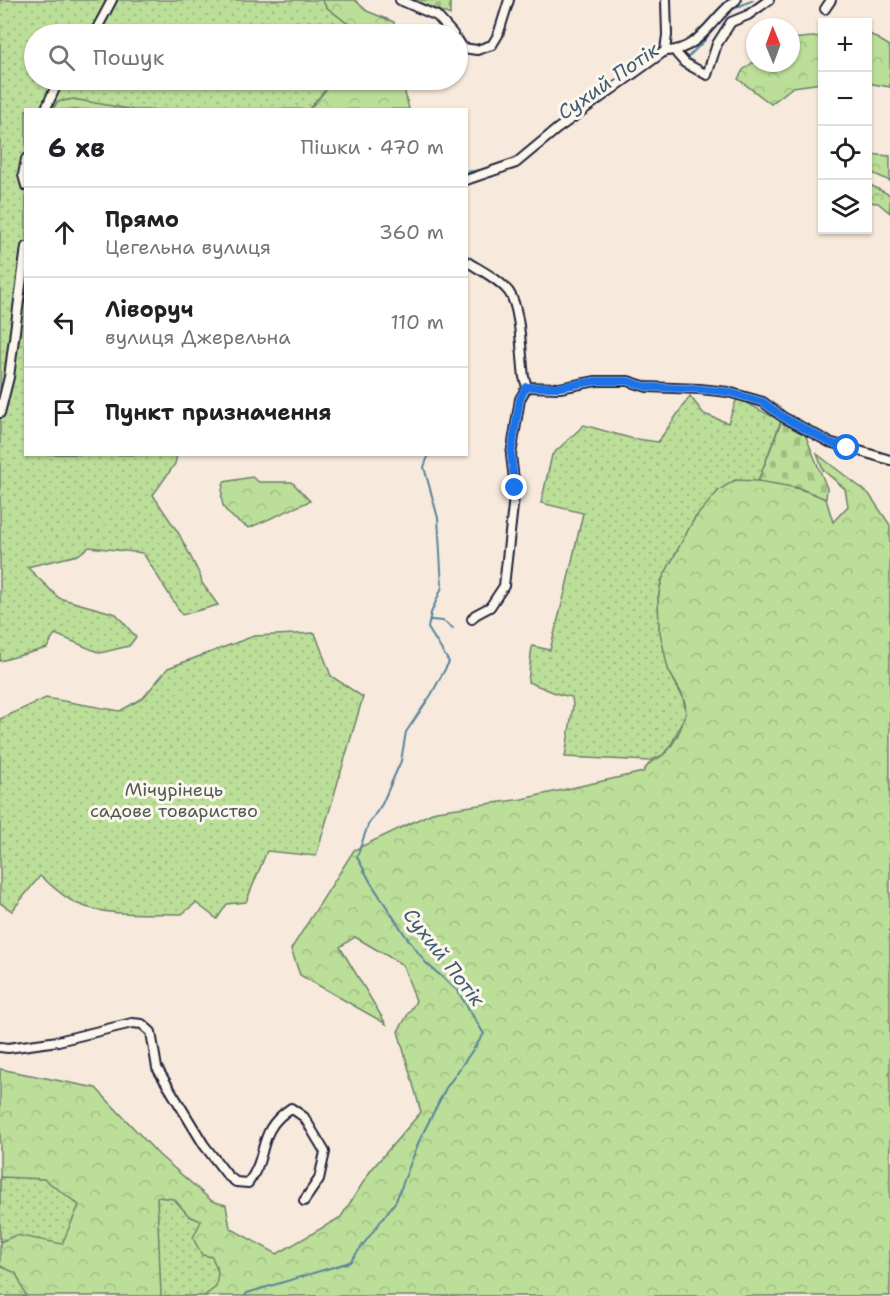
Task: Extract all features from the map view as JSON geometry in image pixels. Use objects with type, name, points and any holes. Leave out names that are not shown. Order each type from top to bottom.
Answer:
[{"type":"street","points":[[99,24],[112,0]]},
{"type":"street","points":[[400,0],[437,16],[444,24]]},
{"type":"street","points":[[468,49],[477,50],[492,45],[498,35],[509,0]]},
{"type":"street","points":[[665,51],[666,0]]},
{"type":"street","points":[[468,179],[516,163],[582,110],[665,51],[684,49],[698,39],[725,8],[736,0]]},
{"type":"street","points":[[677,54],[685,63],[707,75],[717,44],[731,22],[748,15],[769,0]]},
{"type":"street","points":[[825,9],[831,0]]},
{"type":"street","points":[[46,108],[54,90]]},
{"type":"street","points":[[0,413],[10,368],[24,262]]},
{"type":"street","points":[[468,262],[496,280],[509,293],[517,310],[526,387],[520,399],[511,454],[515,488],[504,586],[490,607],[472,619]]},
{"type":"street","points":[[526,387],[560,387],[596,381],[628,381],[647,387],[728,392],[763,402],[783,417],[829,442],[890,460]]},
{"type":"street","points":[[0,1047],[8,1048],[58,1041],[132,1023],[142,1024],[151,1032],[157,1068],[171,1093],[204,1145],[228,1176],[236,1182],[248,1183],[258,1170],[267,1133],[277,1118],[291,1108],[304,1117],[325,1152],[319,1179],[304,1201]]},
{"type":"green space","points":[[0,0],[322,0],[326,7],[348,24],[24,24],[24,90],[325,90],[310,108],[124,108],[73,99],[57,102],[54,108],[24,108],[24,456],[177,456],[175,464],[153,495],[179,534],[202,583],[218,605],[182,615],[143,553],[89,547],[78,555],[27,567],[59,598],[116,614],[136,637],[129,646],[100,653],[55,634],[47,648],[0,661]]},
{"type":"green space","points":[[322,0],[355,0],[367,11],[394,24],[348,24],[326,7]]},
{"type":"green space","points":[[413,0],[450,0],[450,15]]},
{"type":"green space","points":[[872,35],[890,46],[890,87],[872,84]]},
{"type":"green space","points":[[818,36],[818,84],[793,87],[771,104],[738,79],[746,68],[746,72],[800,72],[800,38]]},
{"type":"green space","points":[[326,90],[404,90],[409,108],[311,108]]},
{"type":"green space","points":[[73,99],[128,108],[54,108],[57,102]]},
{"type":"green space","points":[[872,154],[890,156],[890,181],[872,173]]},
{"type":"green space","points":[[872,186],[890,195],[890,213],[878,203],[872,202]]},
{"type":"green space","points":[[690,396],[704,414],[728,423],[737,398],[781,421],[758,481],[735,480],[719,490],[694,519],[661,581],[658,599],[659,628],[668,669],[683,698],[686,713],[672,743],[663,755],[650,761],[565,757],[573,706],[572,697],[528,682],[532,646],[550,650],[583,513],[541,503],[552,455],[584,425],[630,438],[658,442]]},
{"type":"green space","points":[[783,417],[802,427],[827,488],[826,499],[799,488],[758,481]]},
{"type":"green space","points":[[817,454],[869,494],[890,525],[890,1296],[0,1296],[0,1069],[96,1088],[159,1155],[212,1201],[226,1205],[230,1228],[277,1254],[341,1217],[371,1170],[421,1112],[398,1031],[416,1001],[403,965],[355,937],[340,947],[386,1024],[300,975],[291,949],[354,850],[436,811],[522,799],[643,772],[663,755],[677,737],[686,709],[683,697],[666,665],[658,623],[660,589],[671,558],[700,511],[711,498],[722,487],[742,479],[766,481],[826,499],[833,522],[848,506],[845,489],[823,470]]},
{"type":"green space","points":[[252,477],[259,482],[292,482],[310,501],[249,528],[226,510],[223,505],[222,491],[224,482]]},
{"type":"green space","name":"Мічурінець садове товариство","points":[[315,633],[331,676],[363,697],[316,856],[267,851],[246,902],[227,904],[217,919],[196,903],[182,914],[129,914],[102,911],[68,899],[40,876],[12,911],[0,903],[0,719],[46,698],[120,711],[143,698],[168,668],[254,636]]},
{"type":"green space","points":[[0,1177],[44,1179],[79,1205],[62,1244],[16,1235],[0,1242]]},
{"type":"green space","points":[[157,1197],[174,1199],[189,1216],[201,1221],[193,1238],[202,1255],[212,1257],[218,1272],[216,1287],[204,1296],[161,1296]]},
{"type":"green space","points":[[0,1266],[16,1273],[26,1296],[0,1296]]},
{"type":"waterway","name":"Сухий Потік","points":[[729,11],[753,0]]},
{"type":"waterway","name":"Сухий Потік","points":[[681,53],[688,57],[717,24]]},
{"type":"waterway","name":"Сухий Потік","points":[[468,172],[487,169]]},
{"type":"waterway","name":"Сухий Потік","points":[[245,1296],[247,1293],[350,1262],[396,1201],[420,1139],[446,1088],[484,1034],[457,990],[426,963],[405,935],[357,857],[368,825],[382,804],[401,761],[406,732],[431,695],[449,662],[428,628],[431,613],[442,587],[438,518],[424,467],[428,456]]},
{"type":"waterway","points":[[431,620],[443,621],[453,628]]},
{"type":"route","points":[[515,488],[511,454],[520,399],[526,387],[533,386],[560,387],[596,381],[628,381],[647,387],[728,392],[763,402],[783,417],[829,442],[847,448]]}]
